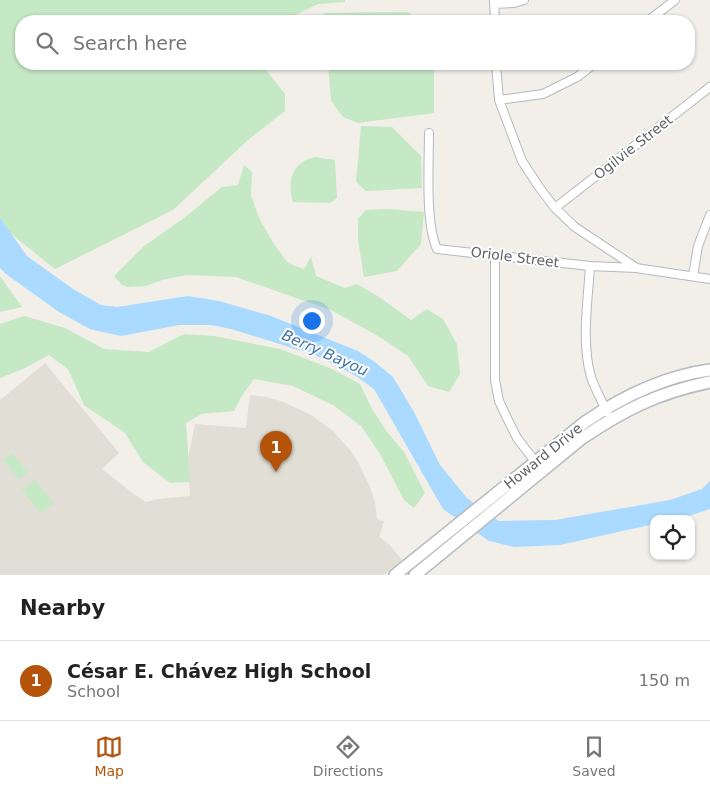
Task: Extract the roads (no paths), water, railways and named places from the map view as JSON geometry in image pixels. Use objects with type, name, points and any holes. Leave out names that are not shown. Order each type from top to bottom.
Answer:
[{"type":"main road","name":"Howard Drive","points":[[685,381],[710,370]]},
{"type":"main road","name":"Howard Drive","points":[[415,575],[506,500],[585,422],[608,413],[661,382],[710,382]]},
{"type":"main road","name":"Howard Drive","points":[[395,575],[407,571],[497,492],[539,466]]},
{"type":"street","points":[[495,15],[494,2],[514,3],[524,0]]},
{"type":"street","points":[[656,15],[675,0]]},
{"type":"street","points":[[496,70],[499,100],[522,160],[538,187],[555,208],[575,227],[636,268]]},
{"type":"street","points":[[499,100],[543,94],[577,77],[586,70]]},
{"type":"street","name":"Ogilvie Street","points":[[555,208],[710,87]]},
{"type":"street","name":"Oriole Street","points":[[429,133],[429,203],[433,242],[437,249],[590,266],[636,268],[710,279]]},
{"type":"street","points":[[693,276],[698,246],[710,215]]},
{"type":"street","points":[[495,255],[495,380],[499,401],[517,438],[539,466]]},
{"type":"street","points":[[590,266],[586,335],[588,365],[608,413]]},
{"type":"water","name":"Berry Bayou","points":[[0,218],[27,256],[73,289],[101,305],[117,307],[188,296],[219,301],[271,316],[358,351],[393,377],[414,412],[440,465],[467,498],[499,521],[555,520],[670,500],[702,489],[710,481],[710,509],[691,515],[650,515],[650,525],[560,545],[514,547],[489,541],[443,509],[374,389],[356,376],[315,355],[231,329],[211,325],[179,325],[121,336],[90,329],[59,312],[0,268]]},
{"type":"place","name":"César E. Chávez High School","points":[[276,472]]}]
